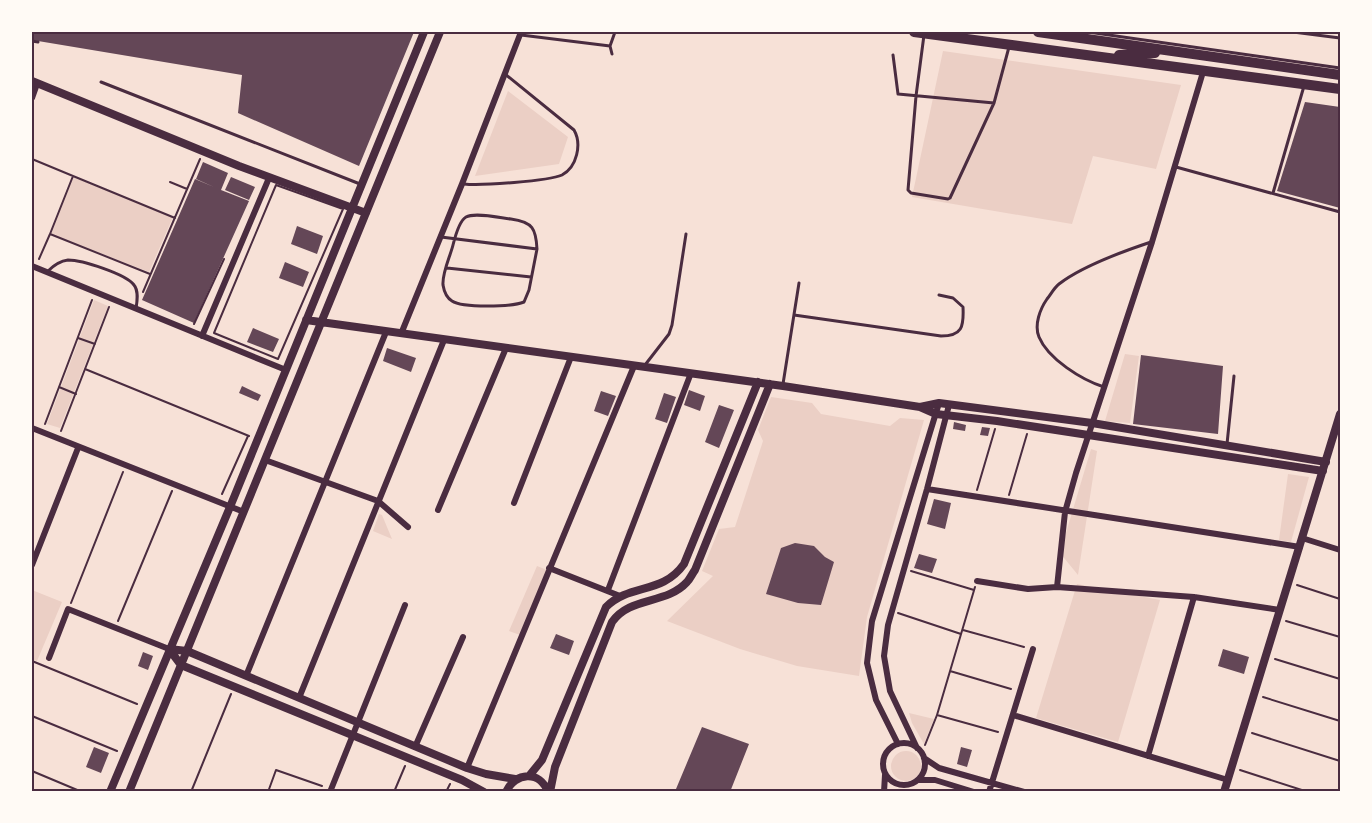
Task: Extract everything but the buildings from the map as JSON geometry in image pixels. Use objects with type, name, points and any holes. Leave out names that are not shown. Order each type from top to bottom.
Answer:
[{"type":"main road","points":[[919,32],[1341,89]]},
{"type":"main road","points":[[1038,32],[1341,75]]},
{"type":"main road","points":[[1095,57],[1176,52]]},
{"type":"street","points":[[110,792],[230,507],[424,32]]},
{"type":"street","points":[[129,792],[440,32]]},
{"type":"street","points":[[400,334],[441,237],[520,33]]},
{"type":"street","points":[[1057,586],[1065,512],[1152,242],[1203,72]]},
{"type":"street","points":[[32,98],[34,83],[270,178],[366,213]]},
{"type":"street","points":[[202,336],[270,178]]},
{"type":"street","points":[[34,265],[46,272],[286,370]]},
{"type":"street","points":[[306,320],[758,382],[920,407],[936,414],[997,421],[1323,471]]},
{"type":"street","points":[[246,676],[386,332]]},
{"type":"street","points":[[299,698],[444,340]]},
{"type":"street","points":[[438,510],[506,348]]},
{"type":"street","points":[[514,503],[571,357]]},
{"type":"street","points":[[467,768],[634,366]]},
{"type":"street","points":[[608,590],[691,373]]},
{"type":"street","points":[[529,776],[542,760],[606,607],[620,596],[668,581],[684,564],[758,382]]},
{"type":"street","points":[[549,792],[555,767],[612,622],[624,609],[662,597],[687,583],[695,570],[770,384]]},
{"type":"street","points":[[920,407],[939,404],[1092,423],[1326,462]]},
{"type":"street","points":[[898,744],[876,700],[867,663],[872,621],[939,404]]},
{"type":"street","points":[[904,792],[924,769],[921,753],[890,691],[884,656],[888,625],[949,405]]},
{"type":"street","points":[[1224,792],[1341,414]]},
{"type":"street","points":[[35,426],[78,448],[244,512]]},
{"type":"street","points":[[32,566],[78,448]]},
{"type":"street","points":[[265,460],[378,501],[408,527]]},
{"type":"street","points":[[927,489],[1300,547]]},
{"type":"street","points":[[1302,538],[1341,550]]},
{"type":"street","points":[[549,568],[620,596]]},
{"type":"street","points":[[977,581],[1028,589],[1057,586],[1194,597],[1280,610]]},
{"type":"street","points":[[1148,756],[1194,597]]},
{"type":"street","points":[[331,790],[405,605]]},
{"type":"street","points":[[49,658],[68,609],[169,649],[187,651],[467,768],[515,779],[529,776],[543,782],[549,792]]},
{"type":"street","points":[[415,747],[463,636]]},
{"type":"street","points":[[169,649],[181,665],[462,780],[484,792]]},
{"type":"street","points":[[989,792],[1033,649]]},
{"type":"street","points":[[1013,715],[1228,780]]},
{"type":"street","points":[[884,792],[885,775],[882,764],[884,757],[886,751],[898,744],[911,744],[939,768],[1021,791]]},
{"type":"street","points":[[885,775],[894,784],[900,786],[935,780],[974,792]]},
{"type":"street","points":[[506,792],[515,779]]},
{"type":"lane","points":[[612,54],[609,46],[615,32]]},
{"type":"lane","points":[[919,32],[908,190],[911,193],[948,199],[994,103],[1010,45]]},
{"type":"lane","points":[[1088,32],[1341,68]]},
{"type":"lane","points":[[1293,32],[1341,38]]},
{"type":"lane","points":[[520,33],[609,46]]},
{"type":"lane","points":[[32,41],[38,42]]},
{"type":"lane","points":[[893,56],[898,94],[994,103]]},
{"type":"lane","points":[[462,184],[536,180],[562,175],[572,165],[578,151],[579,140],[574,130],[505,74]]},
{"type":"lane","points":[[101,82],[360,184]]},
{"type":"lane","points":[[1273,193],[1305,84]]},
{"type":"lane","points":[[1174,166],[1341,212]]},
{"type":"lane","points":[[468,216],[517,220],[529,224],[536,238],[537,249],[524,302],[516,306],[458,304],[452,302],[445,291],[443,284],[455,239],[464,218],[468,216]]},
{"type":"lane","points":[[644,367],[672,326],[686,234]]},
{"type":"lane","points":[[441,237],[537,249]]},
{"type":"lane","points":[[1104,387],[1089,382],[1072,372],[1051,353],[1039,337],[1038,322],[1041,307],[1058,285],[1094,265],[1152,242]]},
{"type":"lane","points":[[46,272],[61,262],[69,260],[79,261],[109,272],[134,284],[137,293],[136,309]]},
{"type":"lane","points":[[447,267],[531,277]]},
{"type":"lane","points":[[783,386],[799,283]]},
{"type":"lane","points":[[794,315],[953,336],[959,333],[963,325],[963,307],[953,298],[939,295]]},
{"type":"lane","points":[[1227,446],[1234,376]]},
{"type":"path","points":[[140,300],[201,158]]},
{"type":"path","points":[[32,159],[175,218]]},
{"type":"path","points":[[34,265],[50,234],[72,176]]},
{"type":"path","points":[[170,182],[188,189]]},
{"type":"path","points":[[276,185],[344,209],[278,359],[214,333],[276,185]]},
{"type":"path","points":[[50,234],[151,274]]},
{"type":"path","points":[[194,325],[229,250]]},
{"type":"path","points":[[35,426],[44,427],[93,298]]},
{"type":"path","points":[[60,434],[110,305]]},
{"type":"path","points":[[78,338],[95,344]]},
{"type":"path","points":[[85,369],[256,440]]},
{"type":"path","points":[[59,387],[76,394]]},
{"type":"path","points":[[975,498],[997,421]]},
{"type":"path","points":[[1007,503],[1029,426]]},
{"type":"path","points":[[220,497],[248,436]]},
{"type":"path","points":[[68,609],[126,466]]},
{"type":"path","points":[[115,628],[174,485]]},
{"type":"path","points":[[904,569],[974,590]]},
{"type":"path","points":[[921,753],[937,715],[977,581]]},
{"type":"path","points":[[1289,583],[1341,599]]},
{"type":"path","points":[[892,610],[961,634]]},
{"type":"path","points":[[1278,619],[1341,638]]},
{"type":"path","points":[[962,630],[1033,649]]},
{"type":"path","points":[[1266,656],[1341,679]]},
{"type":"path","points":[[32,661],[145,707]]},
{"type":"path","points":[[950,671],[1020,691]]},
{"type":"path","points":[[191,792],[234,687]]},
{"type":"path","points":[[1254,695],[1341,721]]},
{"type":"path","points":[[937,715],[1006,735]]},
{"type":"path","points":[[32,716],[126,755]]},
{"type":"path","points":[[1243,730],[1341,761]]},
{"type":"path","points":[[394,792],[408,758]]},
{"type":"path","points":[[1232,767],[1308,792]]},
{"type":"path","points":[[268,792],[276,770],[331,790]]},
{"type":"path","points":[[32,771],[82,792]]},
{"type":"shaded area","points":[[943,51],[1181,85],[1156,169],[1093,156],[1072,224],[912,197]]},
{"type":"shaded area","points":[[508,91],[568,137],[559,164],[475,176]]},
{"type":"shaded area","points":[[73,177],[173,217],[149,272],[50,234]]},
{"type":"shaded area","points":[[94,300],[108,306],[60,428],[47,424]]},
{"type":"shaded area","points":[[1125,354],[1139,356],[1130,423],[1105,421]]},
{"type":"shaded area","points":[[771,397],[812,403],[821,414],[890,426],[900,418],[924,420],[867,617],[859,676],[797,666],[740,649],[667,621],[713,576],[702,571],[719,529],[735,527],[763,441],[758,430]]},
{"type":"shaded area","points":[[1091,449],[1097,451],[1078,575],[1060,553]]},
{"type":"shaded area","points":[[1288,474],[1309,477],[1291,542],[1279,540]]},
{"type":"shaded area","points":[[379,514],[382,515],[392,539],[373,531]]},
{"type":"shaded area","points":[[537,566],[547,570],[520,635],[509,631]]},
{"type":"shaded area","points":[[1077,584],[1160,600],[1118,742],[1036,718]]},
{"type":"shaded area","points":[[32,590],[62,602],[37,661],[32,659]]},
{"type":"shaded area","points":[[909,713],[934,719],[924,744],[912,723]]},
{"type":"shaded area","points":[[906,751],[912,752],[920,760],[920,772],[912,780],[906,781],[900,780],[892,772],[891,766],[892,760],[900,752]]}]
